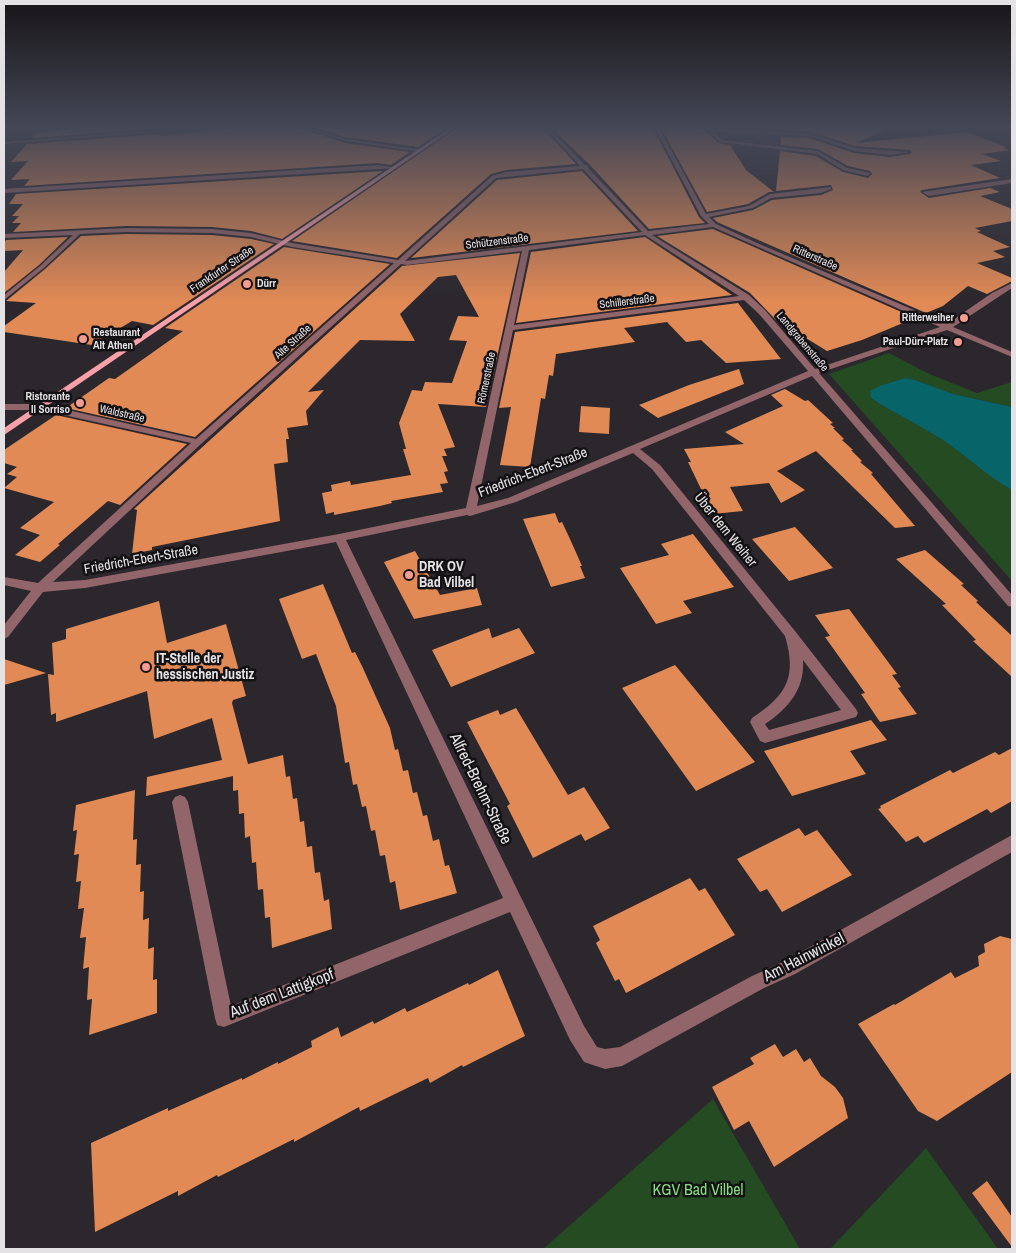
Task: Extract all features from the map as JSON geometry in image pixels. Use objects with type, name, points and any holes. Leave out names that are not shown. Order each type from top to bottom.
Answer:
[{"type":"main road","name":"Frankfurter Straße","points":[[4,432],[366,186]]},
{"type":"street","points":[[4,191],[75,186]]},
{"type":"street","name":"Alte Straße","points":[[4,634],[40,588],[198,442],[485,186]]},
{"type":"street","name":"Landgrabenstraße","points":[[604,186],[646,233],[663,246],[712,273],[746,297],[762,312],[1012,602]]},
{"type":"street","name":"Ritterstraße","points":[[688,186],[704,216],[714,225],[1012,355]]},
{"type":"street","points":[[925,192],[930,194],[977,186]]},
{"type":"street","points":[[704,216],[747,208],[756,205],[770,196],[829,188]]},
{"type":"street","name":"Schützenstraße","points":[[4,236],[79,232],[191,230],[251,235],[297,246],[408,263],[714,225]]},
{"type":"street","points":[[4,298],[79,232]]},
{"type":"street","name":"Römerstraße","points":[[470,512],[526,248]]},
{"type":"street","name":"Friedrich-Ebert-Straße","points":[[4,581],[40,588],[85,584],[339,538],[470,512],[512,500],[831,365],[947,327],[964,318],[994,294],[1012,286]]},
{"type":"street","name":"Schillerstraße","points":[[510,328],[746,297]]},
{"type":"street","name":"Waldstraße","points":[[4,407],[41,407],[198,442]]},
{"type":"street","name":"Über dem Weiher","points":[[633,448],[656,467],[791,634],[851,712],[765,737],[757,722],[782,702],[797,676],[798,658],[791,634]]},
{"type":"street","name":"Alfred-Brehm-Straße","points":[[339,538],[577,1033],[591,1055]]},
{"type":"street","name":"Auf dem Lattigkopf","points":[[180,802],[224,1018],[515,902]]},
{"type":"street","name":"Am Hainwinkel","points":[[591,1055],[605,1059],[622,1056],[758,982],[789,968],[1012,843]]},
{"type":"green space","points":[[889,353],[927,373],[977,393],[1012,382],[1012,407],[953,394],[905,378],[882,385],[871,398],[941,439],[1012,490],[1012,581],[829,374]]},
{"type":"green space","name":"KGV Bad Vilbel","points":[[713,1099],[800,1249],[543,1249]]},
{"type":"green space","points":[[926,1148],[998,1249],[830,1249]]},
{"type":"water","points":[[905,378],[953,394],[1012,407],[1012,490],[941,439],[871,398],[870,391]]},
{"type":"building","points":[[136,186],[360,186],[282,239],[251,231],[212,227],[126,226],[13,232],[21,223],[12,223],[19,216],[12,216],[23,204],[9,204],[16,194]]},
{"type":"building","points":[[372,186],[477,186],[397,258],[292,241]]},
{"type":"building","points":[[490,186],[596,186],[638,231],[411,258]]},
{"type":"building","points":[[610,186],[683,186],[699,217],[705,223],[649,229]]},
{"type":"building","points":[[693,186],[767,186],[774,192],[769,192],[748,204],[707,212]]},
{"type":"building","points":[[776,186],[817,186],[776,191]]},
{"type":"building","points":[[832,186],[945,186],[922,190],[920,192],[929,198],[990,188],[1000,192],[980,196],[1012,209],[1012,221],[975,228],[981,231],[977,232],[1010,247],[993,251],[1005,257],[977,263],[1012,278],[1012,281],[987,294],[968,286],[943,306],[926,313],[717,222],[713,218],[753,210],[772,200],[821,195],[833,190]]},
{"type":"building","points":[[713,229],[915,318],[862,340],[827,351],[775,319],[750,293],[657,236]]},
{"type":"building","points":[[126,234],[212,235],[251,239],[274,244],[153,325],[132,321],[92,345],[4,332],[4,326],[36,303],[6,301],[81,236]]},
{"type":"building","points":[[68,237],[39,265],[4,293],[4,272],[23,250],[4,251],[6,240]]},
{"type":"building","points":[[645,237],[732,295],[516,323],[531,252]]},
{"type":"building","points":[[284,247],[390,264],[195,437],[66,408],[109,378],[115,379],[183,331],[165,328]]},
{"type":"building","points":[[520,253],[486,407],[438,404],[455,447],[444,449],[447,456],[442,456],[448,471],[444,472],[448,483],[440,484],[443,492],[391,501],[392,503],[334,515],[334,512],[326,514],[322,493],[332,491],[331,485],[350,481],[351,485],[411,475],[403,449],[406,449],[399,423],[412,390],[422,391],[425,382],[452,383],[467,341],[449,340],[458,316],[479,317],[456,275],[438,277],[400,314],[415,341],[360,340],[308,392],[324,390],[306,411],[308,425],[287,428],[289,439],[286,439],[288,462],[274,464],[280,521],[152,547],[152,550],[132,554],[137,510],[134,509],[402,266]]},
{"type":"building","points":[[738,303],[781,359],[726,363],[701,340],[686,342],[667,322],[624,328],[635,342],[556,354],[553,376],[549,375],[545,399],[541,398],[530,467],[500,465],[511,407],[499,408],[515,332]]},
{"type":"building","points":[[739,369],[744,384],[658,418],[639,405],[689,385]]},
{"type":"building","points":[[785,389],[805,401],[808,400],[833,423],[830,424],[844,439],[842,440],[862,461],[860,462],[873,473],[871,474],[915,526],[895,528],[816,451],[777,471],[805,490],[781,503],[769,483],[730,487],[743,511],[713,514],[688,462],[691,462],[684,449],[744,444],[725,432],[783,406],[771,395]]},
{"type":"building","points":[[581,406],[610,408],[609,434],[579,432]]},
{"type":"building","points":[[56,415],[187,444],[120,505],[108,501],[40,562],[15,555],[40,535],[20,528],[54,502],[4,488],[17,477],[7,474],[17,467],[4,463],[4,450]]},
{"type":"building","points":[[555,513],[559,523],[562,522],[570,539],[582,566],[580,566],[585,578],[551,587],[523,519]]},
{"type":"building","points":[[795,527],[833,568],[789,581],[752,539]]},
{"type":"building","points":[[693,534],[734,587],[683,601],[692,613],[656,624],[620,568],[669,555],[661,544]]},
{"type":"building","points":[[925,550],[964,584],[961,585],[978,601],[976,602],[1012,636],[1012,677],[973,641],[976,640],[942,605],[946,604],[896,559]]},
{"type":"building","name":"DRK OV Bad Vilbel","points":[[415,551],[440,595],[477,588],[482,605],[414,619],[384,562]]},
{"type":"building","points":[[323,584],[352,653],[355,652],[390,728],[395,750],[398,749],[403,771],[408,770],[413,793],[417,792],[423,816],[427,815],[433,841],[439,839],[445,866],[449,865],[457,893],[400,910],[395,881],[390,883],[385,855],[380,856],[375,830],[371,831],[366,806],[362,807],[357,784],[353,785],[349,762],[345,763],[336,706],[316,654],[302,659],[279,599]]},
{"type":"building","points":[[159,601],[167,643],[226,624],[246,696],[233,700],[232,703],[248,764],[283,755],[286,777],[290,776],[293,799],[297,798],[300,822],[304,821],[307,847],[312,846],[315,873],[320,872],[324,901],[329,899],[332,929],[272,948],[270,917],[265,918],[263,889],[258,890],[256,862],[252,863],[250,836],[245,838],[244,813],[239,814],[238,790],[233,791],[233,776],[146,796],[147,777],[222,760],[212,718],[154,739],[147,691],[56,722],[56,713],[51,715],[48,674],[54,675],[52,643],[66,639],[66,629]]},
{"type":"building","points":[[849,609],[897,674],[892,675],[901,687],[898,688],[917,714],[880,722],[861,694],[865,693],[825,637],[830,636],[815,615]]},
{"type":"building","points":[[489,628],[492,638],[519,628],[535,653],[451,687],[432,650]]},
{"type":"building","points":[[4,659],[46,673],[4,685]]},
{"type":"building","points":[[675,665],[755,762],[696,791],[622,688]]},
{"type":"building","points":[[516,708],[568,795],[584,787],[610,828],[585,841],[581,834],[533,858],[507,806],[510,804],[467,722],[498,710],[500,715]]},
{"type":"building","points":[[871,720],[887,740],[850,751],[866,774],[792,796],[764,751]]},
{"type":"building","points":[[1012,748],[1012,801],[991,813],[987,809],[924,843],[918,836],[906,842],[878,809],[881,808],[880,806],[950,770],[953,773],[995,752],[999,755]]},
{"type":"building","points":[[135,790],[133,840],[137,839],[136,865],[141,864],[140,892],[144,891],[143,920],[149,918],[148,949],[154,947],[153,980],[157,979],[157,1013],[89,1035],[92,999],[87,1000],[89,967],[83,969],[86,937],[80,938],[84,908],[78,909],[81,881],[76,882],[79,854],[74,855],[77,830],[73,831],[76,805]]},
{"type":"building","points":[[799,828],[805,836],[817,830],[852,875],[782,912],[767,889],[760,892],[737,859]]},
{"type":"building","points":[[690,878],[699,891],[705,888],[735,935],[626,993],[619,979],[615,981],[596,943],[600,940],[593,926]]},
{"type":"building","points":[[1000,936],[1012,939],[1012,1072],[937,1121],[918,1111],[858,1024],[951,972],[955,978],[979,966],[978,956],[985,952],[984,944]]},
{"type":"building","points":[[498,970],[525,1036],[463,1067],[462,1065],[430,1083],[428,1078],[360,1111],[359,1107],[294,1142],[294,1139],[218,1177],[217,1175],[178,1196],[178,1191],[95,1232],[91,1143],[168,1108],[168,1111],[242,1078],[242,1080],[278,1062],[278,1064],[312,1047],[311,1041],[338,1027],[341,1037],[373,1021],[374,1024],[405,1008],[407,1012]]},
{"type":"building","points":[[775,1044],[783,1057],[796,1049],[804,1062],[810,1058],[821,1076],[835,1087],[843,1098],[848,1118],[774,1167],[749,1121],[734,1130],[712,1087],[754,1064],[750,1058]]},
{"type":"building","points":[[987,1181],[1012,1217],[1012,1247],[972,1193]]},
{"type":"place","name":"Dürr","points":[[247,284]]},
{"type":"place","name":"Ritterweiher","points":[[964,318]]},
{"type":"place","name":"Restaurant Alt Athen","points":[[83,339]]},
{"type":"place","name":"Paul-Dürr-Platz","points":[[958,342]]},
{"type":"place","name":"Ristorante Il Sorriso","points":[[80,403]]},
{"type":"place","name":"DRK OV Bad Vilbel","points":[[409,575]]},
{"type":"place","name":"IT-Stelle der hessischen Justiz","points":[[146,667]]}]
